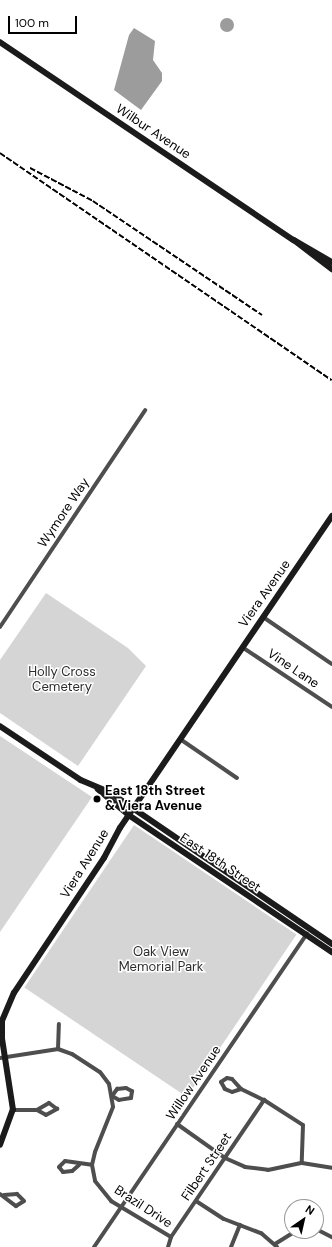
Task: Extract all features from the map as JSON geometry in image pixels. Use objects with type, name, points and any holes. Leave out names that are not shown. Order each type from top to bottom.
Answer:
[{"type":"main road","name":"Wilbur Avenue","points":[[0,42],[294,240],[332,269]]},
{"type":"main road","name":"Wilbur Avenue","points":[[294,240],[332,262]]},
{"type":"main road","name":"Viera Avenue","points":[[0,1146],[13,1110],[3,1057],[2,1021],[7,1006],[129,815],[332,516]]},
{"type":"main road","name":"East 18th Street","points":[[0,726],[98,789],[129,815],[308,932],[332,944]]},
{"type":"main road","name":"East 18th Street","points":[[98,789],[111,793],[308,932],[332,952]]},
{"type":"street","name":"Wymore Way","points":[[0,627],[145,410]]},
{"type":"street","points":[[263,617],[332,664]]},
{"type":"street","name":"Vine Lane","points":[[242,647],[332,707]]},
{"type":"street","points":[[180,739],[237,778]]},
{"type":"street","name":"Willow Avenue","points":[[94,1247],[308,932]]},
{"type":"street","points":[[58,1049],[59,1024]]},
{"type":"street","points":[[3,1057],[58,1049],[72,1054],[100,1072],[109,1084],[112,1096],[112,1107],[92,1165],[79,1165],[72,1160],[65,1160],[59,1167],[63,1172],[72,1171],[79,1165]]},
{"type":"street","points":[[241,1089],[232,1092],[225,1089],[221,1082],[227,1078],[232,1079],[241,1089],[264,1100],[303,1125],[302,1163]]},
{"type":"street","points":[[117,1089],[132,1091],[127,1099],[119,1100],[112,1096],[117,1089]]},
{"type":"street","name":"Filbert Street","points":[[168,1247],[172,1237],[264,1100]]},
{"type":"street","points":[[13,1110],[37,1110],[46,1115],[57,1109],[49,1103],[37,1110]]},
{"type":"street","points":[[177,1124],[225,1158],[245,1167],[268,1170],[302,1163],[332,1168]]},
{"type":"street","name":"Brazil Drive","points":[[92,1165],[95,1181],[103,1193],[122,1207],[172,1237]]},
{"type":"street","points":[[17,1194],[24,1201],[16,1206],[2,1195],[17,1194]]},
{"type":"street","points":[[196,1201],[224,1219],[261,1233],[276,1246],[285,1239]]},
{"type":"street","points":[[232,1247],[240,1225]]},
{"type":"green space","name":"Holly Cross Cemetery","points":[[46,593],[128,648],[146,666],[78,766],[0,713],[0,660]]},
{"type":"green space","points":[[0,736],[92,797],[0,932]]},
{"type":"green space","name":"Oak View Memorial Park","points":[[134,825],[296,935],[187,1097],[24,987]]},
{"type":"shaded area","points":[[224,18],[230,18],[234,22],[234,28],[230,32],[224,32],[220,28],[220,22]]},
{"type":"shaded area","points":[[134,28],[155,41],[153,60],[162,73],[162,81],[141,110],[114,90],[129,35]]},
{"type":"railway","points":[[0,153],[332,380]]},
{"type":"railway","points":[[30,168],[93,201],[262,315]]},
{"type":"place","name":"East 18th Street & Viera Avenue","points":[[97,799]]}]
